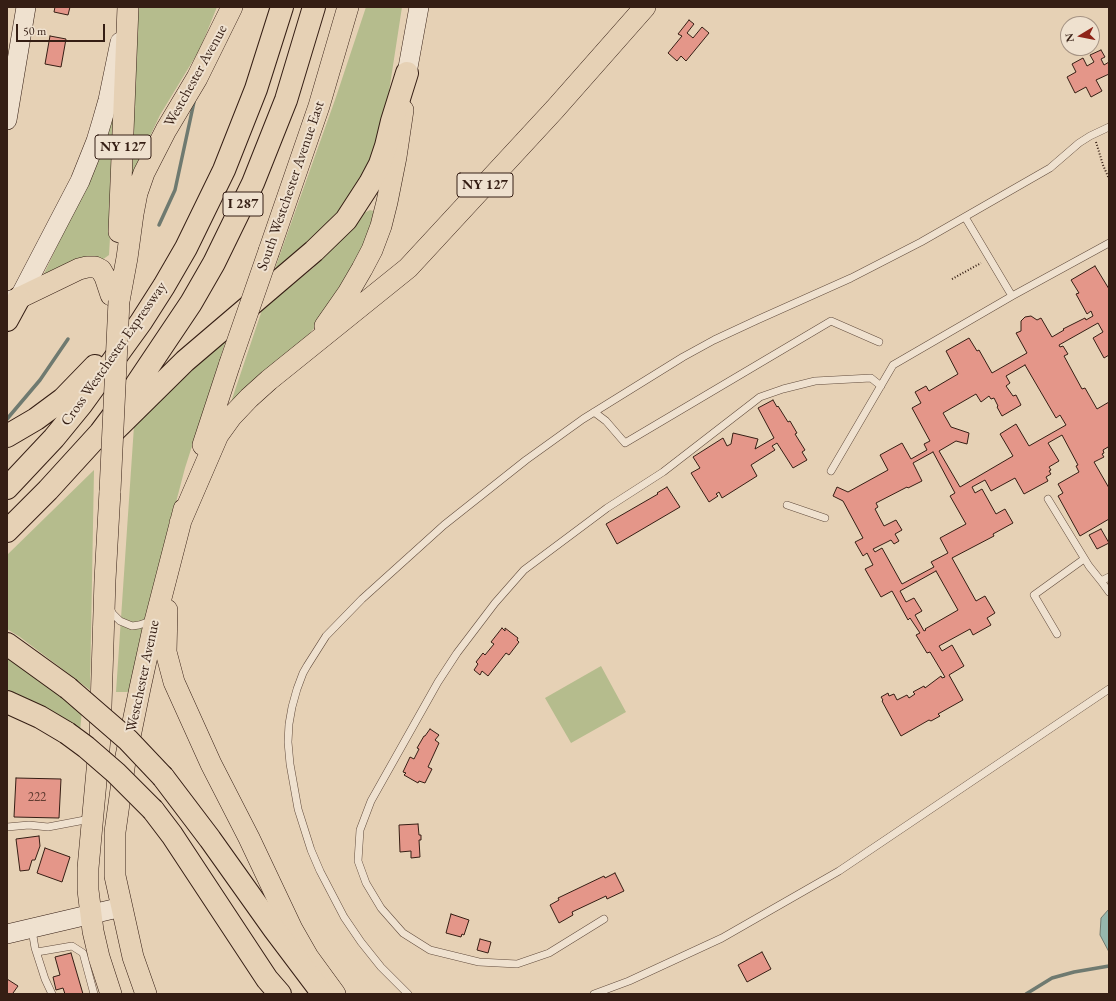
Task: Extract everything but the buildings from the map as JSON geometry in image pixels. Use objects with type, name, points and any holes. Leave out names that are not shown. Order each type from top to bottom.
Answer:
[{"type":"highway","name":"Cross Westchester Expressway","points":[[7,488],[54,438],[81,405],[141,322],[186,248],[224,170],[241,130],[256,89],[282,7]]},
{"type":"highway","name":"I 287","points":[[7,531],[48,490],[100,433],[136,385],[191,303],[214,263],[253,183],[286,100],[314,7]]},
{"type":"highway","points":[[48,490],[122,424],[185,360],[314,251],[346,220],[370,183],[380,164],[408,73]]},
{"type":"highway","points":[[7,436],[36,419],[63,399],[77,385],[100,360],[148,293],[186,248]]},
{"type":"highway","points":[[7,320],[13,300]]},
{"type":"highway","points":[[7,644],[68,688],[128,740],[163,777],[206,833],[294,957],[323,994]]},
{"type":"highway","points":[[7,702],[40,717],[67,733],[86,747],[116,773],[153,810],[172,835],[266,979],[280,994]]},
{"type":"main road","points":[[7,120],[26,7]]},
{"type":"main road","points":[[13,300],[71,200],[96,142],[108,100],[127,7]]},
{"type":"main road","name":"NY 127","points":[[117,291],[127,7]]},
{"type":"main road","name":"Westchester Avenue","points":[[104,993],[92,959],[88,868],[100,738],[104,598],[110,491],[117,291],[127,258],[137,194],[144,173],[166,130],[197,78],[232,7]]},
{"type":"main road","name":"South Westchester Avenue East","points":[[230,364],[332,65],[348,7]]},
{"type":"main road","points":[[332,65],[355,7]]},
{"type":"main road","points":[[309,347],[348,293],[372,250],[381,226],[396,157],[419,7]]},
{"type":"main road","name":"NY 127","points":[[177,532],[218,435],[231,417],[249,398],[309,347],[408,268],[645,7]]},
{"type":"main road","points":[[13,300],[79,269],[87,267],[95,267],[101,270],[117,291]]},
{"type":"main road","name":"Westchester Avenue","points":[[146,994],[133,957],[115,876],[115,832],[127,754],[155,619],[177,532],[198,460],[230,364]]},
{"type":"main road","points":[[177,532],[166,624],[166,652],[174,682],[211,764],[249,838],[292,929],[319,974],[335,994]]},
{"type":"main road","points":[[7,934],[122,907]]},
{"type":"lane","points":[[408,994],[381,967],[361,942],[344,917],[329,891],[311,850],[298,809],[290,764],[288,742],[289,724],[297,689],[307,666],[326,636],[362,600],[438,530],[487,490],[561,434],[594,412],[683,357],[714,340],[851,278],[921,242],[1050,168],[1079,143],[1109,127]]},
{"type":"lane","points":[[965,217],[1012,296]]},
{"type":"lane","points":[[831,471],[893,365],[1012,296],[1109,243]]},
{"type":"lane","points":[[594,412],[606,421],[626,443],[831,320],[879,342]]},
{"type":"lane","points":[[604,920],[549,953],[517,964],[479,962],[430,950],[403,933],[381,908],[366,883],[358,861],[360,830],[371,801],[438,682],[453,659],[495,603],[524,570],[607,508],[663,472],[760,397],[783,389],[815,381],[871,378],[881,386]]},
{"type":"lane","points":[[1048,499],[1084,559],[1109,592]]},
{"type":"lane","points":[[788,505],[825,518]]},
{"type":"lane","points":[[1057,634],[1034,595],[1084,559]]},
{"type":"lane","points":[[1101,581],[1109,577]]},
{"type":"lane","points":[[104,598],[113,614],[120,621],[132,626],[155,619]]},
{"type":"lane","points":[[594,994],[619,985],[722,938],[839,871],[1109,689]]},
{"type":"lane","points":[[7,827],[29,825],[48,827],[92,818]]},
{"type":"lane","points":[[31,928],[45,979],[52,994]]},
{"type":"lane","points":[[37,952],[72,946],[92,959]]},
{"type":"lane","points":[[394,981],[415,994]]},
{"type":"lane","points":[[615,994],[619,985]]},
{"type":"path","points":[[1096,133],[1096,141],[1102,165],[1109,179]]},
{"type":"path","points":[[952,279],[989,258]]},
{"type":"green space","points":[[137,7],[217,7],[200,49],[160,115],[126,187]]},
{"type":"green space","points":[[366,7],[402,7],[388,98],[371,162],[342,210],[273,274],[336,97]]},
{"type":"green space","points":[[113,116],[117,116],[109,255],[102,260],[42,278],[101,153]]},
{"type":"green space","points":[[370,210],[373,211],[375,218],[364,252],[322,319],[288,358],[230,405],[262,310],[313,268],[362,214]]},
{"type":"green space","points":[[227,337],[185,468],[149,605],[132,692],[116,692],[134,426]]},
{"type":"green space","points":[[94,470],[90,690],[20,637],[7,629],[7,555]]},
{"type":"green space","points":[[7,656],[82,710],[80,732],[7,693]]},
{"type":"green space","points":[[601,666],[626,712],[571,743],[545,698]]},
{"type":"water","points":[[1109,909],[1109,952],[1100,935],[1101,918]]},
{"type":"waterway","points":[[159,225],[175,190],[194,102]]},
{"type":"waterway","points":[[7,419],[40,380],[68,339]]},
{"type":"waterway","points":[[1026,994],[1052,978],[1074,972],[1109,966]]}]
